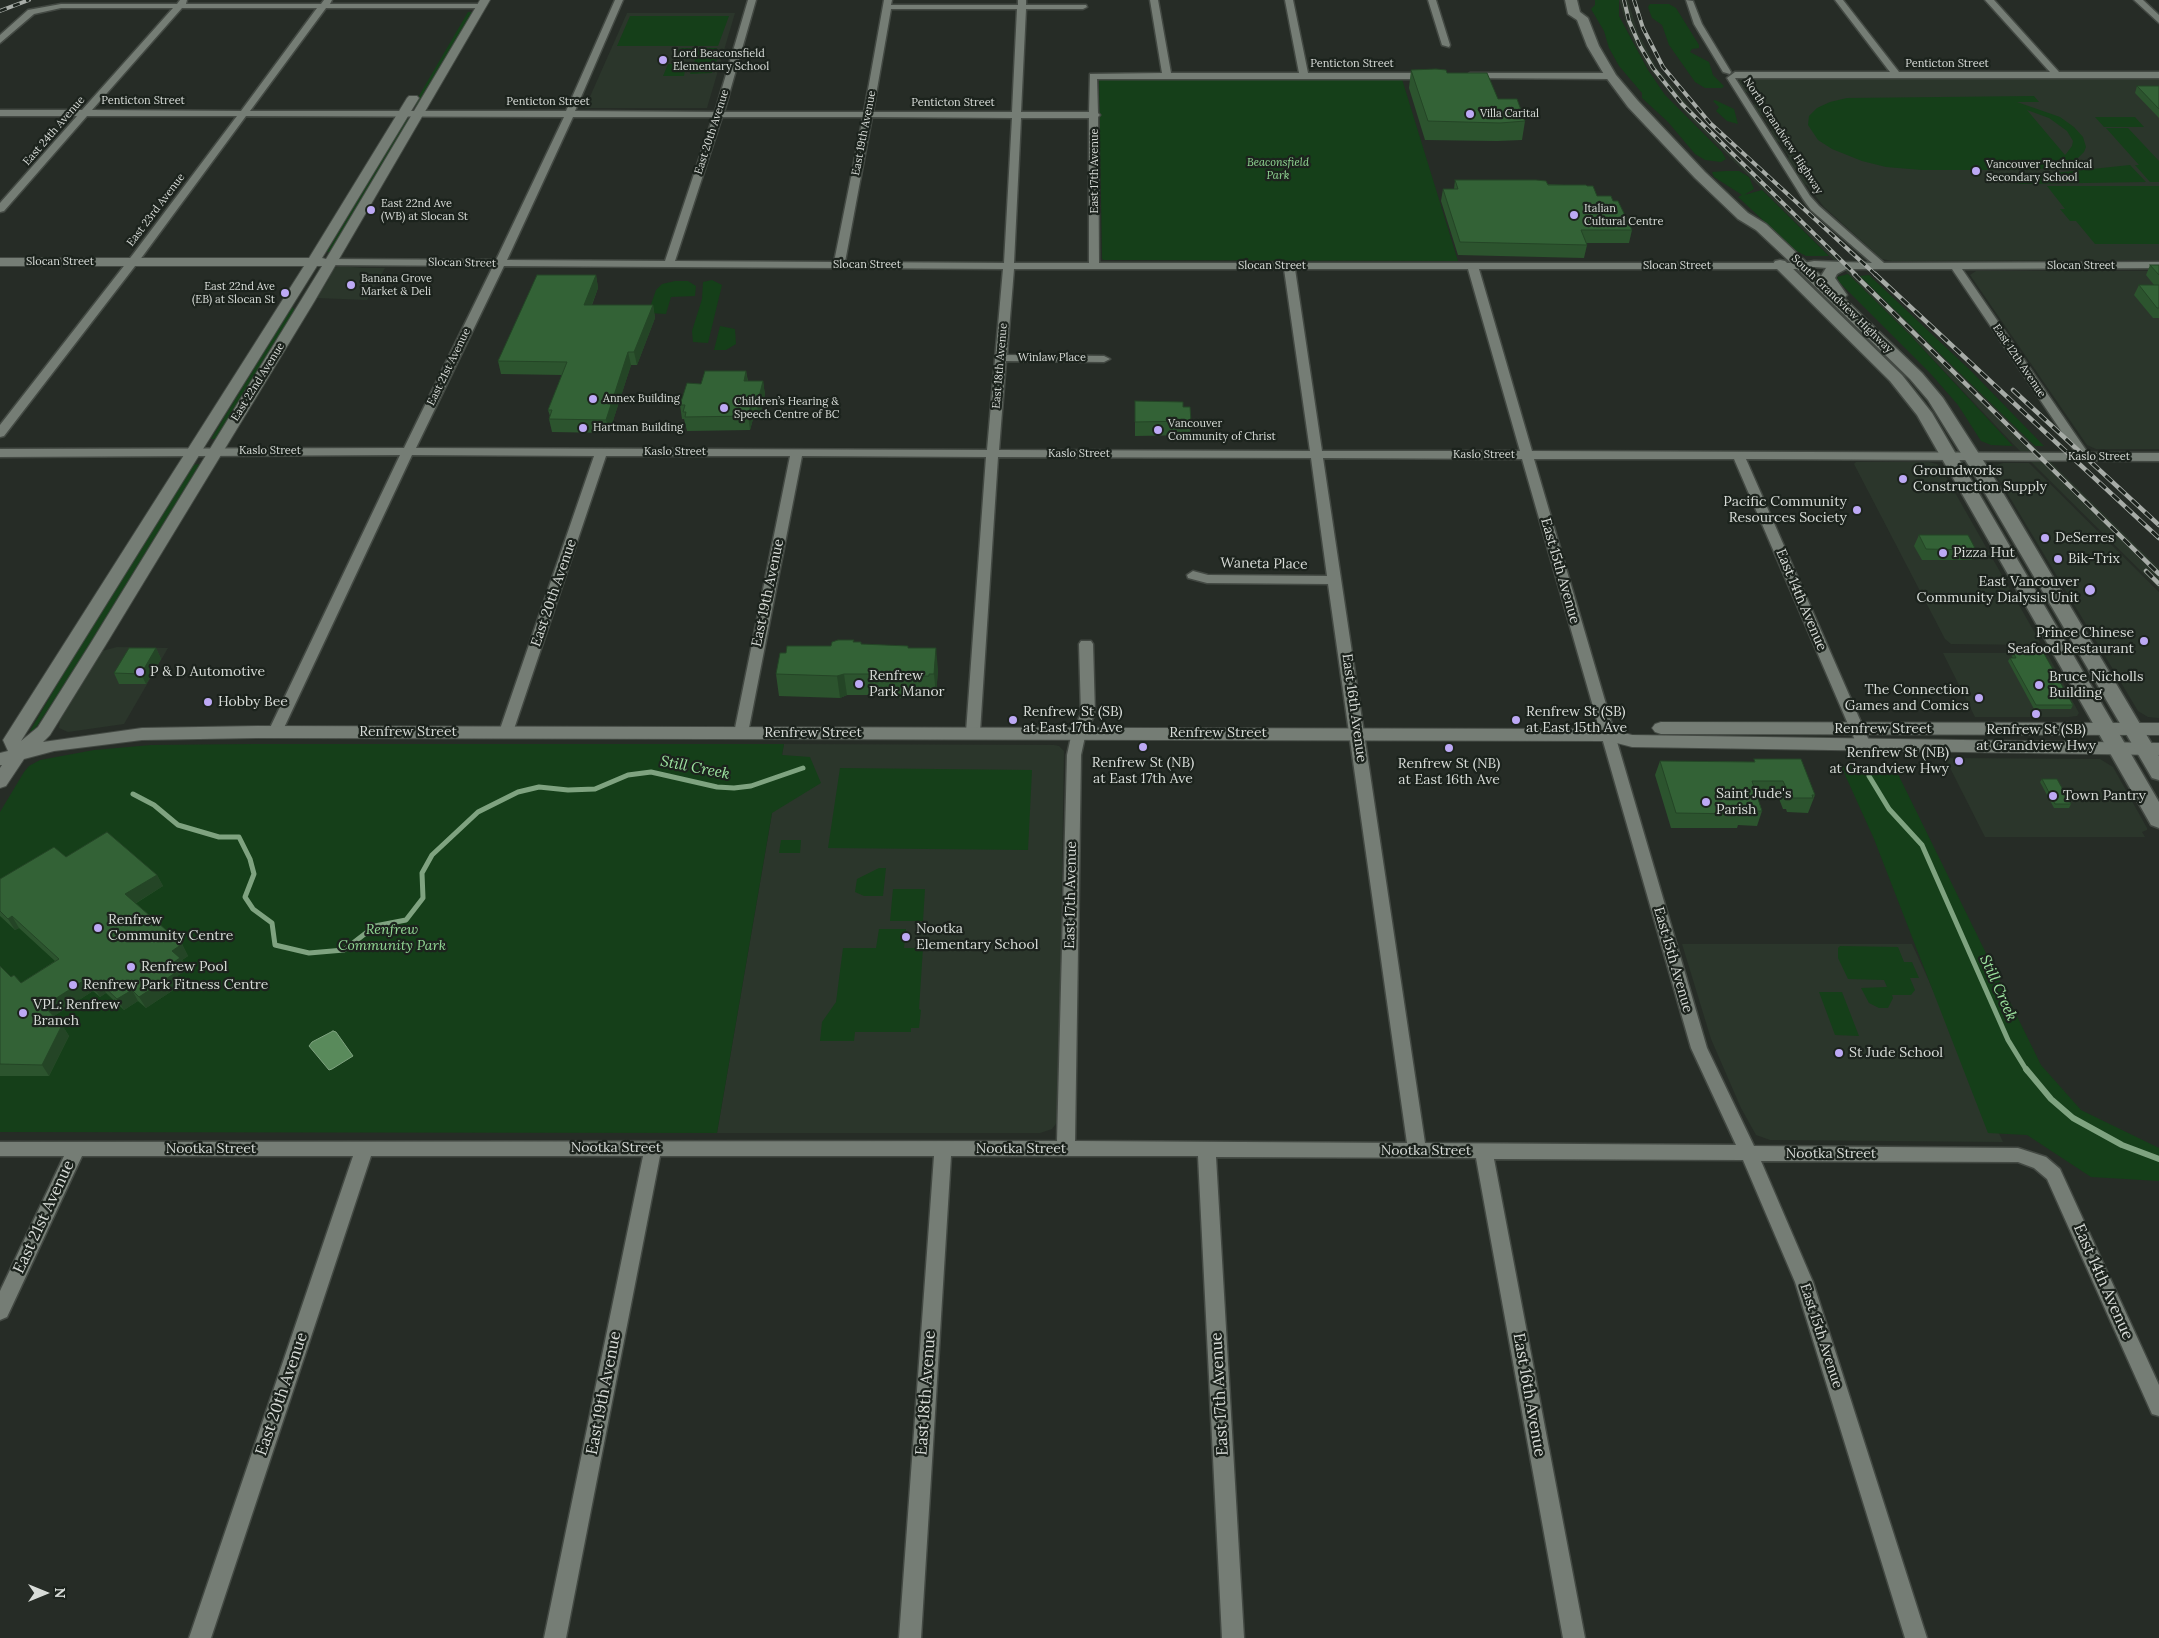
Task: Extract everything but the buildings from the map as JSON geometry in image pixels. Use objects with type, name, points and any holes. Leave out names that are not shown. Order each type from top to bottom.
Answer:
[{"type":"main road","name":"South Grandview Highway","points":[[1571,0],[1574,14],[1584,13],[1593,46],[1611,76],[1640,112],[1700,175],[1743,216],[1761,226],[1916,376],[1935,398],[2133,729],[2152,748],[2159,773]]},
{"type":"main road","name":"South Grandview Highway","points":[[1743,216],[1744,227],[1896,378],[1924,413],[2159,820]]},
{"type":"main road","points":[[1841,266],[1831,271],[1828,278],[1849,310]]},
{"type":"street","name":"East 21st Avenue","points":[[275,732],[500,263],[570,113],[619,0]]},
{"type":"street","name":"East 20th Avenue","points":[[669,264],[718,114],[752,0]]},
{"type":"street","points":[[1154,0],[1167,75]]},
{"type":"street","points":[[1289,0],[1304,75]]},
{"type":"street","points":[[1432,0],[1446,45]]},
{"type":"street","name":"North Grandview Highway","points":[[1688,0],[1698,24],[1806,197],[1815,208],[1882,266]]},
{"type":"street","points":[[1839,0],[1897,76]]},
{"type":"street","points":[[1989,0],[2057,76]]},
{"type":"street","points":[[2138,0],[2159,20]]},
{"type":"street","points":[[0,40],[24,17],[42,9],[61,6],[182,3],[476,3]]},
{"type":"street","name":"East 24th Avenue","points":[[0,209],[182,3]]},
{"type":"street","name":"East 23rd Avenue","points":[[0,433],[132,262],[326,3]]},
{"type":"street","name":"East 22nd Avenue","points":[[18,754],[12,740],[313,262],[405,112],[476,3]]},
{"type":"street","name":"East 22nd Avenue","points":[[0,782],[18,754],[44,731],[216,451],[420,112],[476,3]]},
{"type":"street","points":[[887,3],[1021,4],[1083,7]]},
{"type":"street","name":"East 19th Avenue","points":[[838,265],[868,114],[887,3]]},
{"type":"street","name":"East 18th Avenue","points":[[973,732],[1009,266],[1018,115],[1021,4]]},
{"type":"street","name":"Penticton Street","points":[[1731,75],[2159,75]]},
{"type":"street","name":"Penticton Street","points":[[1093,76],[1442,76]]},
{"type":"street","name":"East 17th Avenue","points":[[1093,76],[1095,115],[1094,266]]},
{"type":"street","points":[[1459,76],[1611,76]]},
{"type":"street","name":"Penticton Street","points":[[0,113],[420,112],[1095,115]]},
{"type":"street","name":"Slocan Street","points":[[0,262],[384,262],[1009,266],[2159,265]]},
{"type":"street","name":"East 16th Avenue","points":[[1289,266],[1417,1151]]},
{"type":"street","name":"East 15th Avenue","points":[[1473,266],[1699,1048],[1749,1154],[1804,1282],[1916,1638]]},
{"type":"street","name":"East 12th Avenue","points":[[1955,266],[2085,457]]},
{"type":"street","name":"Winlaw Place","points":[[1001,358],[1104,359]]},
{"type":"street","name":"Kaslo Street","points":[[0,453],[216,451],[2159,457]]},
{"type":"street","name":"East 20th Avenue","points":[[506,732],[602,453]]},
{"type":"street","name":"East 19th Avenue","points":[[741,733],[796,454]]},
{"type":"street","name":"East 14th Avenue","points":[[1738,455],[1860,737]]},
{"type":"street","name":"Waneta Place","points":[[1193,575],[1207,579],[1334,580]]},
{"type":"street","name":"East 17th Avenue","points":[[1066,1148],[1074,754],[1079,732],[1088,711],[1086,644]]},
{"type":"street","name":"Renfrew Street","points":[[0,759],[54,745],[142,734],[275,732],[1079,732],[1609,735],[1632,741],[2159,729]]},
{"type":"street","name":"Renfrew Street","points":[[1860,737],[2117,749],[2152,748]]},
{"type":"street","name":"East 19th Avenue","points":[[555,1638],[653,1148]]},
{"type":"street","name":"Nootka Street","points":[[0,1149],[1066,1148],[1749,1154],[2009,1154],[2027,1157],[2040,1162]]},
{"type":"street","name":"East 20th Avenue","points":[[200,1638],[364,1149]]},
{"type":"street","name":"East 18th Avenue","points":[[910,1638],[943,1149]]},
{"type":"street","name":"East 21st Avenue","points":[[0,1311],[76,1150]]},
{"type":"street","name":"East 17th Avenue","points":[[1207,1150],[1233,1638]]},
{"type":"street","name":"East 16th Avenue","points":[[1484,1151],[1574,1638]]},
{"type":"street","name":"East 14th Avenue","points":[[2040,1162],[2054,1174],[2159,1407]]},
{"type":"shaded area","points":[[1619,0],[1628,0],[1638,33],[1657,68],[1699,118],[2159,568],[2159,589],[2013,444],[1909,334],[1690,118],[1647,66],[1629,32]]},
{"type":"shaded area","name":"Lord Beaconsfield Elementary School","points":[[627,13],[735,13],[707,108],[585,108]]},
{"type":"shaded area","name":"Vancouver Technical Secondary School","points":[[2159,78],[2159,260],[1892,261],[1882,259],[1824,207],[1807,185],[1801,184],[1786,159],[1789,157],[1781,143],[1776,141],[1770,132],[1772,130],[1753,105],[1756,104],[1738,81],[1743,79]]},
{"type":"shaded area","points":[[341,266],[385,268],[367,300],[317,298],[329,279],[327,276],[333,268]]},
{"type":"shaded area","points":[[1976,271],[2159,271],[2159,449],[2096,449],[2087,445],[1970,275]]},
{"type":"shaded area","points":[[1856,462],[1929,462],[1937,464],[2040,642],[2035,645],[1951,644],[1945,639],[1854,464]]},
{"type":"shaded area","points":[[2003,463],[2029,463],[2159,592],[2159,718],[2148,717],[2138,711],[1994,471],[1994,466]]},
{"type":"shaded area","points":[[117,647],[168,648],[124,724],[68,732],[59,728],[60,720],[102,651]]},
{"type":"shaded area","points":[[1943,653],[2047,653],[2079,713],[2077,716],[2069,717],[1975,717]]},
{"type":"shaded area","name":"Nootka Elementary School","points":[[784,744],[1054,745],[1059,746],[1064,751],[1058,1121],[1052,1129],[1040,1133],[717,1133]]},
{"type":"shaded area","points":[[1945,758],[2100,759],[2113,767],[2147,828],[2147,830],[2142,832],[2145,837],[1985,837]]},
{"type":"shaded area","name":"St Jude School","points":[[1682,944],[1912,944],[2003,1142],[1770,1140],[1756,1135],[1741,1108],[1711,1039]]},
{"type":"shaded area","points":[[333,1031],[336,1032],[353,1056],[329,1070],[309,1046],[312,1042]]},
{"type":"green space","points":[[1595,0],[1619,0],[1619,16],[1648,70],[1665,95],[1722,152],[1726,159],[1721,162],[1705,160],[1695,154],[1668,122],[1642,98],[1642,93],[1619,66],[1609,48],[1604,31],[1591,9],[1595,5]]},
{"type":"green space","points":[[1650,4],[1669,4],[1676,8],[1699,45],[1699,48],[1692,49],[1690,52],[1709,62],[1713,75],[1724,86],[1722,88],[1705,88],[1695,82],[1669,45],[1662,25],[1652,18],[1648,7]]},
{"type":"green space","points":[[468,12],[473,12],[419,106],[413,106]]},
{"type":"green space","points":[[630,16],[729,16],[718,46],[617,46]]},
{"type":"green space","points":[[717,48],[715,53],[708,55],[675,57],[679,49]]},
{"type":"green space","points":[[696,57],[718,57],[712,73],[690,74]]},
{"type":"green space","points":[[668,64],[686,64],[684,76],[663,76]]},
{"type":"green space","name":"Beaconsfield Park","points":[[1099,79],[1402,79],[1458,261],[1102,259]]},
{"type":"green space","points":[[2034,96],[2039,102],[2017,102],[2060,117],[2074,127],[2083,137],[2086,147],[2076,160],[2051,168],[2028,170],[1922,170],[1886,167],[1862,161],[1832,149],[1818,140],[1808,125],[1809,116],[1817,108],[1830,102],[1847,98]],"holes":[[[2027,110],[2049,118],[2067,131],[2073,141],[2072,146],[2065,155]]]},
{"type":"green space","points":[[1715,100],[1734,109],[1738,124],[1727,121],[1716,111],[1719,107],[1713,101]]},
{"type":"green space","points":[[2095,117],[2135,117],[2144,127],[2104,127]]},
{"type":"green space","points":[[410,119],[331,252],[327,252],[405,120]]},
{"type":"green space","points":[[2106,128],[2128,128],[2159,161],[2159,182],[2150,182],[2135,165],[2139,165]]},
{"type":"green space","points":[[2130,165],[2146,182],[2022,184],[1988,180]]},
{"type":"green space","points":[[1739,171],[1749,177],[1754,189],[1744,195],[1762,190],[1829,256],[1806,256],[1795,250],[1738,197],[1742,195],[1714,177],[1712,172]]},
{"type":"green space","points":[[2047,186],[2159,186],[2159,244],[2095,244],[2076,221],[2070,221],[2060,209],[2065,209]]},
{"type":"green space","points":[[1848,274],[1909,334],[2013,446],[1991,445],[1981,441],[1958,405],[1930,373],[1839,282],[1837,277]]},
{"type":"green space","points":[[1869,275],[1972,372],[2044,446],[2035,446],[1860,276]]},
{"type":"green space","points":[[712,280],[722,285],[708,343],[693,342],[692,331],[702,299],[703,282]]},
{"type":"green space","points":[[688,281],[696,286],[695,296],[671,297],[666,314],[648,313],[656,290],[662,284]]},
{"type":"green space","points":[[292,306],[295,311],[216,439],[211,439]]},
{"type":"green space","points":[[720,326],[735,329],[736,344],[726,350],[714,350]]},
{"type":"green space","points":[[200,464],[72,673],[37,726],[33,731],[30,731],[72,659],[193,465]]},
{"type":"green space","name":"Renfrew Community Park","points":[[784,744],[782,755],[810,757],[821,783],[772,813],[717,1133],[0,1132],[0,812],[24,772],[29,766],[40,760],[94,750],[151,745]]},
{"type":"green space","points":[[1841,766],[1894,766],[2041,1065],[2081,1110],[2159,1148],[2159,1181],[2091,1177],[2027,1135],[1988,1133],[1874,839]]},
{"type":"green space","points":[[840,768],[1032,770],[1028,850],[828,848]]},
{"type":"green space","points":[[781,840],[801,840],[800,853],[779,853]]},
{"type":"green space","points":[[879,868],[886,868],[883,896],[864,896],[855,892],[857,879]]},
{"type":"green space","points":[[893,889],[925,889],[923,921],[890,921]]},
{"type":"green space","points":[[879,929],[906,929],[904,948],[923,948],[919,1028],[911,1028],[911,1032],[855,1032],[854,1041],[820,1041],[822,1022],[836,1002],[843,948],[876,948]]},
{"type":"green space","points":[[1840,946],[1898,947],[1904,962],[1912,962],[1919,978],[1910,978],[1915,990],[1911,995],[1892,995],[1893,998],[1888,1008],[1879,1008],[1869,1003],[1861,988],[1887,987],[1884,980],[1848,979],[1838,958],[1838,948]]},
{"type":"green space","points":[[1819,992],[1842,992],[1859,1036],[1835,1035]]},
{"type":"waterway","name":"Still Creek","points":[[133,794],[154,805],[178,825],[219,837],[239,837],[250,859],[254,874],[245,897],[253,909],[272,923],[275,945],[309,953],[344,950],[375,926],[406,920],[423,898],[422,873],[432,855],[478,812],[518,792],[539,787],[568,790],[595,789],[628,775],[651,772],[717,787],[734,788],[751,786],[803,768]]},
{"type":"waterway","name":"Still Creek","points":[[1869,776],[1889,809],[1922,845],[2008,1040],[2027,1071]]},
{"type":"waterway","name":"Still Creek","points":[[2026,1069],[2051,1099],[2073,1118],[2122,1145],[2159,1159]]},
{"type":"railway","points":[[0,11],[29,0]]},
{"type":"railway","points":[[1624,0],[1629,21],[1640,46],[1653,68],[1682,104],[1856,275]]},
{"type":"railway","points":[[1634,0],[1643,28],[1663,67],[1710,123],[1876,275]]},
{"type":"railway","points":[[1854,274],[2159,574]]},
{"type":"railway","points":[[1875,274],[2159,538]]},
{"type":"railway","points":[[2013,390],[2159,525]]},
{"type":"railway","points":[[2146,571],[2159,584]]},
{"type":"place","name":"Lord Beaconsfield Elementary School","points":[[663,60]]},
{"type":"place","name":"Villa Carital","points":[[1470,114]]},
{"type":"place","name":"Vancouver Technical Secondary School","points":[[1976,171]]},
{"type":"place","name":"East 22nd Ave (WB) at Slocan St","points":[[371,210]]},
{"type":"place","name":"Italian Cultural Centre","points":[[1574,215]]},
{"type":"place","name":"Banana Grove Market & Deli","points":[[351,285]]},
{"type":"place","name":"East 22nd Ave (EB) at Slocan St","points":[[285,293]]},
{"type":"place","name":"Annex Building","points":[[593,399]]},
{"type":"place","name":"Children’s Hearing & Speech Centre of BC","points":[[724,408]]},
{"type":"place","name":"Hartman Building","points":[[583,428]]},
{"type":"place","name":"Vancouver Community of Christ","points":[[1158,430]]},
{"type":"place","name":"Groundworks Construction Supply","points":[[1903,479]]},
{"type":"place","name":"Pacific Community Resources Society","points":[[1857,510]]},
{"type":"place","name":"DeSerres","points":[[2045,538]]},
{"type":"place","name":"Pizza Hut","points":[[1943,553]]},
{"type":"place","name":"Bik-Trix","points":[[2058,559]]},
{"type":"place","name":"East Vancouver Community Dialysis Unit","points":[[2090,590]]},
{"type":"place","name":"Prince Chinese Seafood Restaurant","points":[[2144,641]]},
{"type":"place","name":"P & D Automotive","points":[[140,672]]},
{"type":"place","name":"Renfrew Park Manor","points":[[859,684]]},
{"type":"place","name":"Bruce Nicholls Building","points":[[2039,685]]},
{"type":"place","name":"The Connection Games and Comics","points":[[1979,698]]},
{"type":"place","name":"Hobby Bee","points":[[208,702]]},
{"type":"place","name":"Renfrew St (SB) at Grandview Hwy","points":[[2036,714]]},
{"type":"place","name":"Renfrew St (SB) at East 17th Ave","points":[[1013,720]]},
{"type":"place","name":"Renfrew St (SB) at East 15th Ave","points":[[1516,720]]},
{"type":"place","name":"Renfrew St (NB) at East 17th Ave","points":[[1143,747]]},
{"type":"place","name":"Renfrew St (NB) at East 16th Ave","points":[[1449,748]]},
{"type":"place","name":"Renfrew St (NB) at Grandview Hwy","points":[[1959,761]]},
{"type":"place","name":"Town Pantry","points":[[2053,796]]},
{"type":"place","name":"Saint Jude's Parish","points":[[1706,802]]},
{"type":"place","name":"Renfrew Community Centre","points":[[98,928]]},
{"type":"place","name":"Nootka Elementary School","points":[[906,937]]},
{"type":"place","name":"Renfrew Pool","points":[[131,967]]},
{"type":"place","name":"Renfrew Park Fitness Centre","points":[[73,985]]},
{"type":"place","name":"VPL: Renfrew Branch","points":[[23,1013]]},
{"type":"place","name":"St Jude School","points":[[1839,1053]]}]
